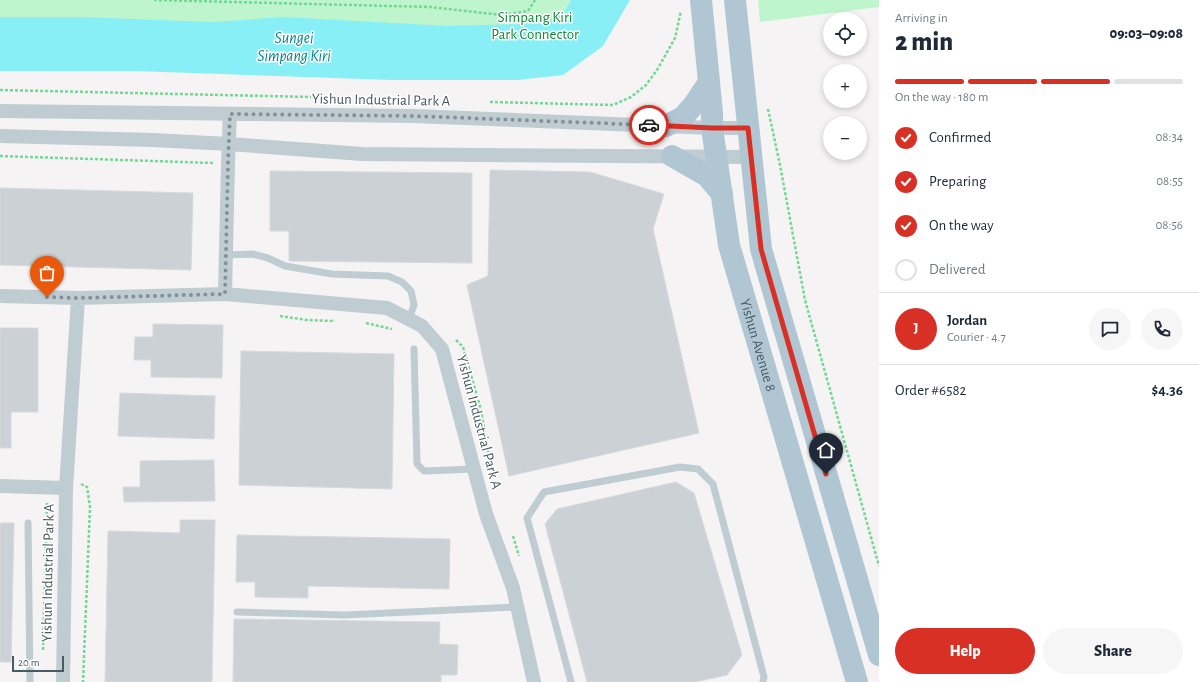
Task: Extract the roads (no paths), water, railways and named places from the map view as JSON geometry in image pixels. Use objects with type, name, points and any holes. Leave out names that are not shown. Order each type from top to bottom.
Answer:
[{"type":"main road","name":"Yishun Avenue 8","points":[[735,0],[761,249],[879,654]]},
{"type":"main road","name":"Yishun Avenue 8","points":[[691,2],[709,82],[712,128],[729,246],[856,682]]},
{"type":"main road","points":[[666,126],[683,117],[693,106],[709,82]]},
{"type":"main road","points":[[672,156],[707,176],[722,194]]},
{"type":"street","name":"Yishun Industrial Park A","points":[[0,111],[414,116],[712,128],[748,128]]},
{"type":"street","points":[[225,294],[230,114]]},
{"type":"street","points":[[0,136],[152,140],[362,154],[751,157]]},
{"type":"street","name":"Yishun Industrial Park A","points":[[0,296],[78,298],[225,294],[387,308],[422,326],[442,349],[486,514],[512,588],[534,682]]},
{"type":"street","name":"Yishun Industrial Park A","points":[[63,682],[66,483],[78,298]]},
{"type":"street","name":"Yishun Industrial Park A","points":[[0,486],[47,487],[66,483]]},
{"type":"lane","points":[[226,255],[253,254],[268,258],[285,266],[332,274],[388,276],[402,282],[410,291],[414,305],[409,319]]},
{"type":"lane","points":[[414,349],[417,464],[424,471],[474,469]]},
{"type":"lane","points":[[571,682],[527,518],[544,492],[680,467],[698,469],[713,484],[764,677],[763,682]]},
{"type":"lane","points":[[28,523],[30,682]]},
{"type":"lane","points":[[237,612],[345,615],[517,607]]},
{"type":"water","name":"Sungei Simpang Kiri","points":[[571,0],[630,0],[603,46],[563,75],[517,80],[392,80],[135,71],[0,71],[0,17],[80,17],[213,22],[284,17],[448,26],[524,24],[545,23],[563,14]]},
{"type":"park label","name":"Simpang Kiri Park Connector","points":[[535,26]]}]
